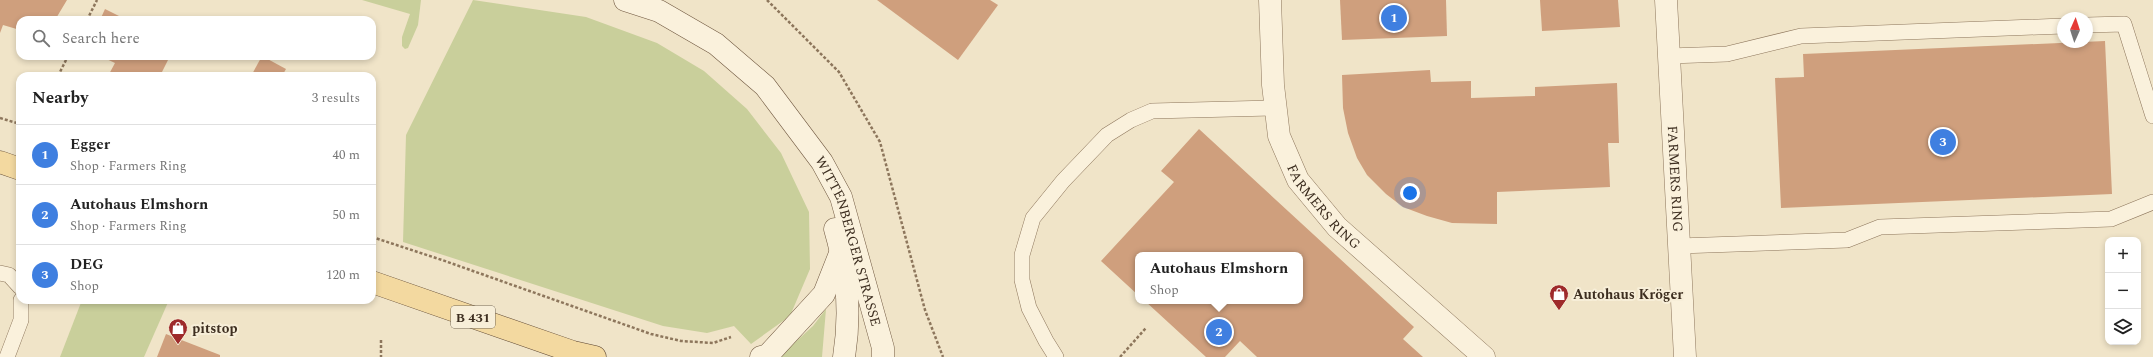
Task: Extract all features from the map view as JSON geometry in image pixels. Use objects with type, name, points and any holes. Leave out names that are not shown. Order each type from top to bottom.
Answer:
[{"type":"main road","name":"WITTENBERGER STRASSE","points":[[626,0],[659,11],[716,44],[765,86],[822,162],[841,197],[885,354]]},
{"type":"main road","name":"FARMERS RING","points":[[1270,0],[1273,85],[1279,136],[1298,180],[1337,227],[1484,357]]},
{"type":"main road","name":"FARMERS RING","points":[[1666,0],[1685,357]]},
{"type":"main road","name":"WITTENBERGER STRASSE","points":[[799,132],[827,202],[841,250],[848,301],[844,357]]},
{"type":"main road","points":[[0,162],[16,168]]},
{"type":"main road","points":[[761,357],[768,355],[824,294],[841,250]]},
{"type":"main road","name":"B 431","points":[[376,283],[576,355],[595,357]]},
{"type":"lane","points":[[2093,25],[2124,24],[2153,116]]},
{"type":"lane","points":[[1669,56],[1727,54],[1801,36],[2057,26]]},
{"type":"lane","points":[[1056,357],[1029,308],[1022,280],[1022,255],[1033,218],[1063,181],[1107,135],[1131,120],[1152,111],[1276,108]]},
{"type":"lane","points":[[1679,246],[1847,240],[1880,227],[2111,218],[2153,202]]},
{"type":"lane","points":[[0,273],[8,275],[16,283]]},
{"type":"lane","points":[[7,357],[22,320],[21,304]]},
{"type":"path","points":[[89,16],[98,0]]},
{"type":"path","points":[[768,0],[839,72],[880,142],[905,228],[925,310],[942,357]]},
{"type":"path","points":[[60,72],[66,60]]},
{"type":"path","points":[[0,118],[16,123]]},
{"type":"path","points":[[376,238],[442,260],[651,334],[681,341],[713,343],[731,337]]},
{"type":"path","points":[[1120,357],[1146,328]]},
{"type":"path","points":[[380,340],[381,357]]},
{"type":"green space","points":[[362,0],[421,0],[418,25],[408,48],[405,49],[402,46],[402,37],[410,14]]},
{"type":"green space","points":[[473,0],[586,17],[657,43],[704,71],[747,109],[781,153],[809,212],[810,269],[790,316],[751,344],[734,326],[707,333],[663,326],[403,242],[406,135]]},
{"type":"green space","points":[[80,304],[167,304],[144,357],[60,357]]},
{"type":"green space","points":[[826,309],[822,357],[779,357],[813,326]]},
{"type":"building","points":[[0,0],[67,0],[57,16],[16,16],[16,29],[3,25],[0,33]]},
{"type":"building","points":[[877,0],[990,0],[998,5],[958,60]]},
{"type":"building","points":[[1340,0],[1446,0],[1447,36],[1342,40]]},
{"type":"building","points":[[1540,0],[1618,0],[1620,27],[1542,31]]},
{"type":"building","points":[[105,9],[119,16],[102,16]]},
{"type":"building","points":[[2105,41],[2112,194],[1781,208],[1775,78],[1804,77],[1803,54],[2057,43],[2057,48],[2093,48],[2093,42]]},
{"type":"building","points":[[109,60],[168,60],[162,72],[110,72],[115,63]]},
{"type":"building","points":[[260,60],[269,60],[286,69],[284,72],[253,72]]},
{"type":"building","points":[[1430,70],[1431,82],[1471,81],[1471,98],[1535,96],[1535,87],[1617,83],[1619,143],[1608,143],[1610,187],[1497,192],[1497,224],[1452,223],[1403,207],[1386,194],[1367,175],[1357,158],[1348,133],[1343,108],[1342,75]]},
{"type":"building","points":[[1199,129],[1414,327],[1403,339],[1423,357],[1257,357],[1240,341],[1225,357],[1206,357],[1148,304],[1303,304],[1303,252],[1135,252],[1135,292],[1101,261],[1174,182],[1161,171]]},
{"type":"building","name":"pitstop","points":[[166,334],[220,355],[220,357],[157,357]]},
{"type":"place","name":"Egger","points":[[1394,18]]},
{"type":"place","name":"DEG","points":[[1943,142]]},
{"type":"place","name":"Autohaus Kröger","points":[[1559,311]]},
{"type":"place","name":"Autohaus Elmshorn","points":[[1219,332]]},
{"type":"place","name":"pitstop","points":[[178,345]]}]
